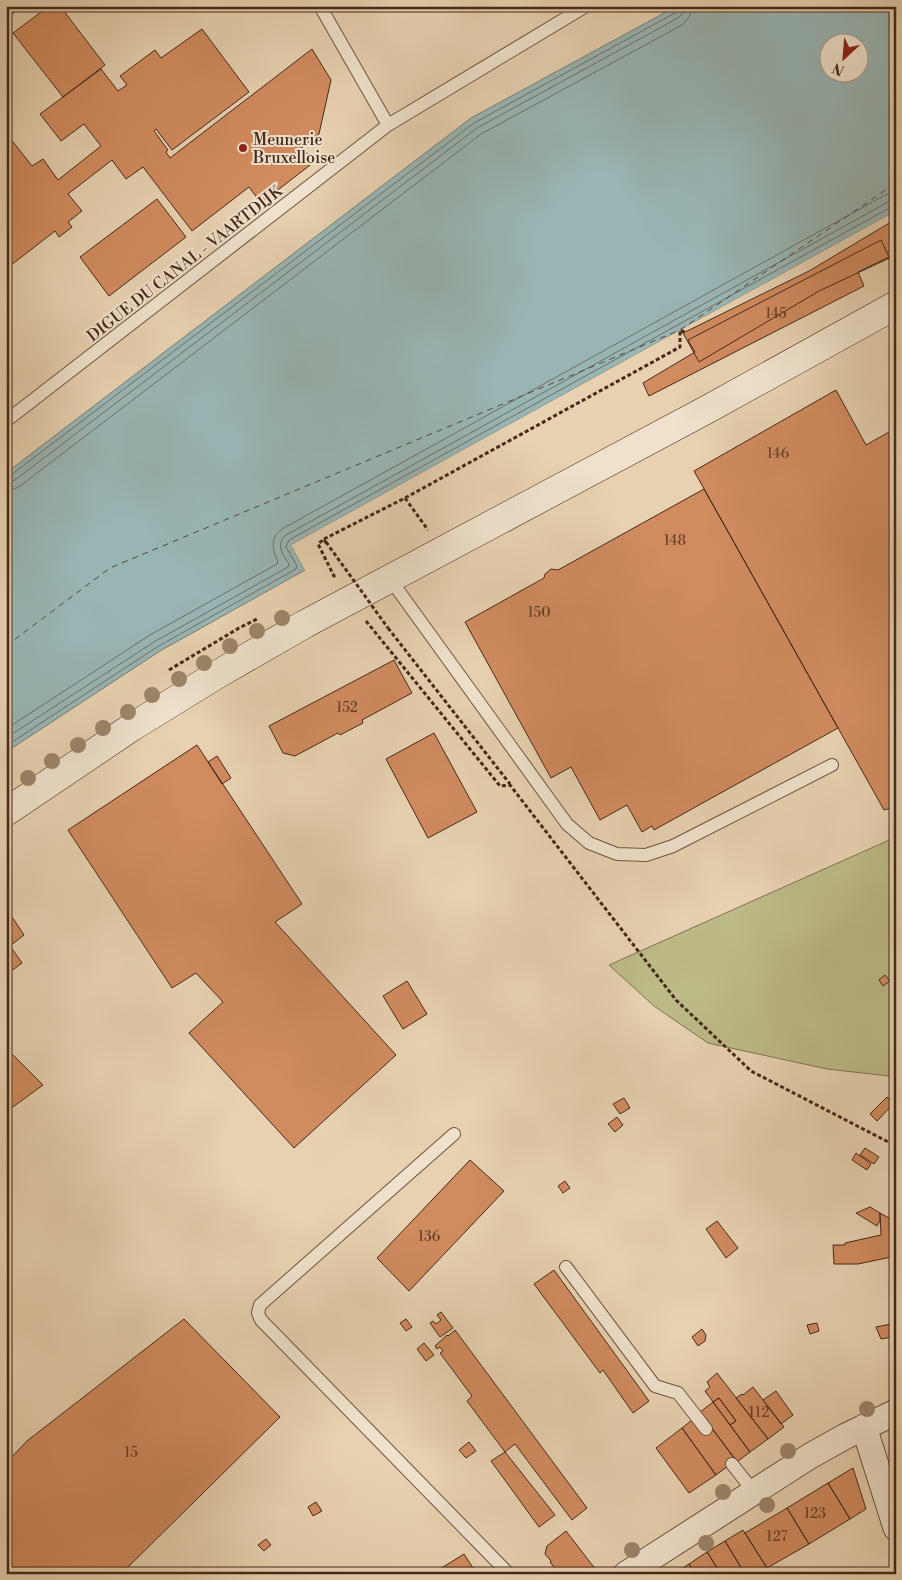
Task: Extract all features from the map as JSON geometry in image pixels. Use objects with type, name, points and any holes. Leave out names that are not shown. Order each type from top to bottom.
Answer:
[{"type":"main road","points":[[6,812],[132,727],[218,674],[305,624],[708,409],[896,305]]},
{"type":"street","points":[[626,1574],[810,1456],[896,1412]]},
{"type":"street","points":[[864,1427],[896,1528]]},
{"type":"lane","points":[[320,6],[388,125]]},
{"type":"lane","name":"DIGUE DU CANAL - VAARTDIJK","points":[[6,421],[388,125],[586,6]]},
{"type":"lane","points":[[390,579],[567,824],[589,843],[617,854],[646,855],[673,846],[832,765]]},
{"type":"lane","points":[[454,1134],[260,1304],[258,1313],[261,1320],[509,1574]]},
{"type":"lane","points":[[566,1267],[655,1386],[678,1392],[706,1429]]},
{"type":"lane","points":[[732,1464],[754,1492]]},
{"type":"path","points":[[338,584],[318,544],[680,347],[680,330],[685,332]]},
{"type":"path","points":[[405,498],[428,531]]},
{"type":"path","points":[[325,541],[404,650],[510,785],[655,976],[683,1007],[751,1071],[896,1146]]},
{"type":"path","points":[[362,620],[368,622],[500,786],[510,785]]},
{"type":"shaded area","points":[[896,837],[896,1080],[889,1076],[827,1069],[708,1043],[654,1006],[609,965]]},
{"type":"water","points":[[677,6],[896,6],[896,211],[291,545],[305,570],[160,651],[6,752],[6,473],[471,118]]},
{"type":"pier","points":[[896,211],[896,214],[294,546],[307,569],[306,572],[291,545]]},
{"type":"building","points":[[6,6],[22,6],[6,19]]},
{"type":"building","points":[[49,6],[60,6],[105,65],[63,97],[13,33]]},
{"type":"building","points":[[80,6],[98,6],[93,10],[88,10]]},
{"type":"building","name":"Meunerie Bruxelloise","points":[[202,29],[249,92],[172,150],[156,129],[154,131],[168,150],[166,152],[170,158],[312,49],[331,80],[319,134],[302,147],[314,162],[261,203],[249,187],[192,231],[143,167],[126,179],[112,160],[68,194],[82,211],[68,222],[72,227],[59,237],[55,231],[6,269],[6,133],[32,166],[43,159],[58,180],[101,146],[84,124],[61,141],[40,114],[101,69],[118,91],[127,85],[120,76],[155,50],[161,58]]},
{"type":"building","points":[[157,199],[186,237],[109,296],[80,257]]},
{"type":"building","points":[[896,219],[896,255],[819,291],[699,362],[683,333],[809,271]]},
{"type":"building","points":[[881,240],[889,257],[858,272],[864,286],[649,396],[643,383],[695,352],[688,340]]},
{"type":"building","points":[[836,390],[866,445],[896,428],[896,807],[884,810],[694,471]]},
{"type":"building","points":[[704,489],[838,728],[654,830],[652,826],[642,832],[627,805],[600,820],[571,767],[551,778],[465,622],[544,578],[545,574],[551,569],[558,570]]},
{"type":"building","points":[[394,660],[412,693],[362,720],[363,723],[340,735],[338,733],[295,756],[283,753],[269,726]]},
{"type":"building","points":[[434,733],[477,812],[428,838],[386,759]]},
{"type":"building","points":[[197,745],[302,904],[275,922],[396,1055],[294,1148],[189,1033],[223,1002],[196,973],[172,988],[68,830]]},
{"type":"building","points":[[217,756],[231,778],[222,784],[208,762]]},
{"type":"building","points":[[6,908],[24,935],[10,946],[22,963],[6,975]]},
{"type":"building","points":[[885,975],[890,981],[883,986],[879,980]]},
{"type":"building","points":[[407,981],[427,1014],[403,1029],[383,996]]},
{"type":"building","points":[[6,1048],[43,1085],[6,1112]]},
{"type":"building","points":[[887,1097],[894,1103],[877,1121],[870,1114]]},
{"type":"building","points":[[624,1098],[630,1108],[620,1114],[613,1104]]},
{"type":"building","points":[[617,1117],[623,1125],[615,1132],[608,1124]]},
{"type":"building","points":[[865,1148],[879,1157],[874,1164],[860,1155]]},
{"type":"building","points":[[856,1153],[871,1164],[867,1170],[852,1160]]},
{"type":"building","points":[[470,1160],[504,1191],[409,1291],[377,1258]]},
{"type":"building","points":[[565,1181],[570,1188],[563,1193],[558,1186]]},
{"type":"building","points":[[870,1207],[880,1213],[880,1221],[877,1226],[856,1213]]},
{"type":"building","points":[[880,1213],[896,1222],[896,1256],[858,1264],[834,1264],[833,1245],[845,1245],[845,1243],[881,1235]]},
{"type":"building","points":[[717,1221],[738,1248],[726,1258],[706,1229]]},
{"type":"building","points":[[554,1270],[649,1401],[633,1413],[603,1370],[600,1373],[534,1284]]},
{"type":"building","points":[[441,1312],[453,1328],[440,1337],[430,1323],[433,1321],[436,1324],[441,1320],[437,1315]]},
{"type":"building","points":[[184,1319],[280,1417],[121,1574],[6,1574],[6,1463],[27,1441]]},
{"type":"building","points":[[406,1319],[412,1327],[406,1331],[400,1323]]},
{"type":"building","points":[[817,1323],[819,1331],[810,1334],[807,1325]]},
{"type":"building","points":[[896,1323],[896,1338],[881,1339],[876,1327]]},
{"type":"building","points":[[702,1329],[706,1335],[705,1341],[698,1346],[692,1337]]},
{"type":"building","points":[[455,1330],[587,1508],[572,1520],[515,1444],[505,1452],[467,1401],[472,1396],[440,1353],[443,1351],[440,1347],[437,1349],[435,1346]]},
{"type":"building","points":[[424,1343],[434,1355],[426,1361],[417,1349]]},
{"type":"building","points":[[717,1373],[768,1439],[750,1452],[730,1425],[736,1421],[719,1398],[713,1402],[705,1391],[710,1387],[707,1382]]},
{"type":"building","points":[[753,1387],[784,1427],[768,1439],[736,1398]]},
{"type":"building","points":[[776,1391],[793,1415],[781,1424],[763,1400]]},
{"type":"building","points":[[719,1398],[736,1421],[730,1425],[713,1402]]},
{"type":"building","points":[[713,1402],[750,1452],[737,1462],[700,1412]]},
{"type":"building","points":[[692,1420],[710,1426],[736,1460],[716,1475],[682,1428]]},
{"type":"building","points":[[682,1428],[716,1475],[689,1493],[656,1448]]},
{"type":"building","points":[[469,1442],[476,1451],[466,1458],[459,1450]]},
{"type":"building","points":[[505,1452],[555,1515],[539,1527],[491,1461]]},
{"type":"building","points":[[853,1468],[866,1509],[850,1519],[828,1483]]},
{"type":"building","points":[[828,1483],[850,1519],[809,1544],[787,1508]]},
{"type":"building","points":[[316,1502],[322,1511],[313,1516],[308,1507]]},
{"type":"building","points":[[787,1508],[809,1544],[767,1568],[745,1533]]},
{"type":"building","points":[[743,1530],[767,1568],[758,1574],[745,1574],[725,1541]]},
{"type":"building","points":[[566,1531],[596,1570],[591,1574],[559,1574],[545,1554],[547,1546]]},
{"type":"building","points":[[266,1539],[271,1545],[264,1551],[258,1545]]},
{"type":"building","points":[[725,1541],[745,1574],[721,1574],[707,1552]]},
{"type":"building","points":[[707,1552],[721,1574],[695,1574],[689,1564]]},
{"type":"building","points":[[464,1554],[477,1574],[444,1574],[440,1569]]},
{"type":"building","points":[[689,1564],[695,1574],[674,1574]]},
{"type":"ferry route","points":[[6,646],[110,568],[680,330],[896,183]]},
{"type":"place","name":"Meunerie Bruxelloise","points":[[243,148]]}]
